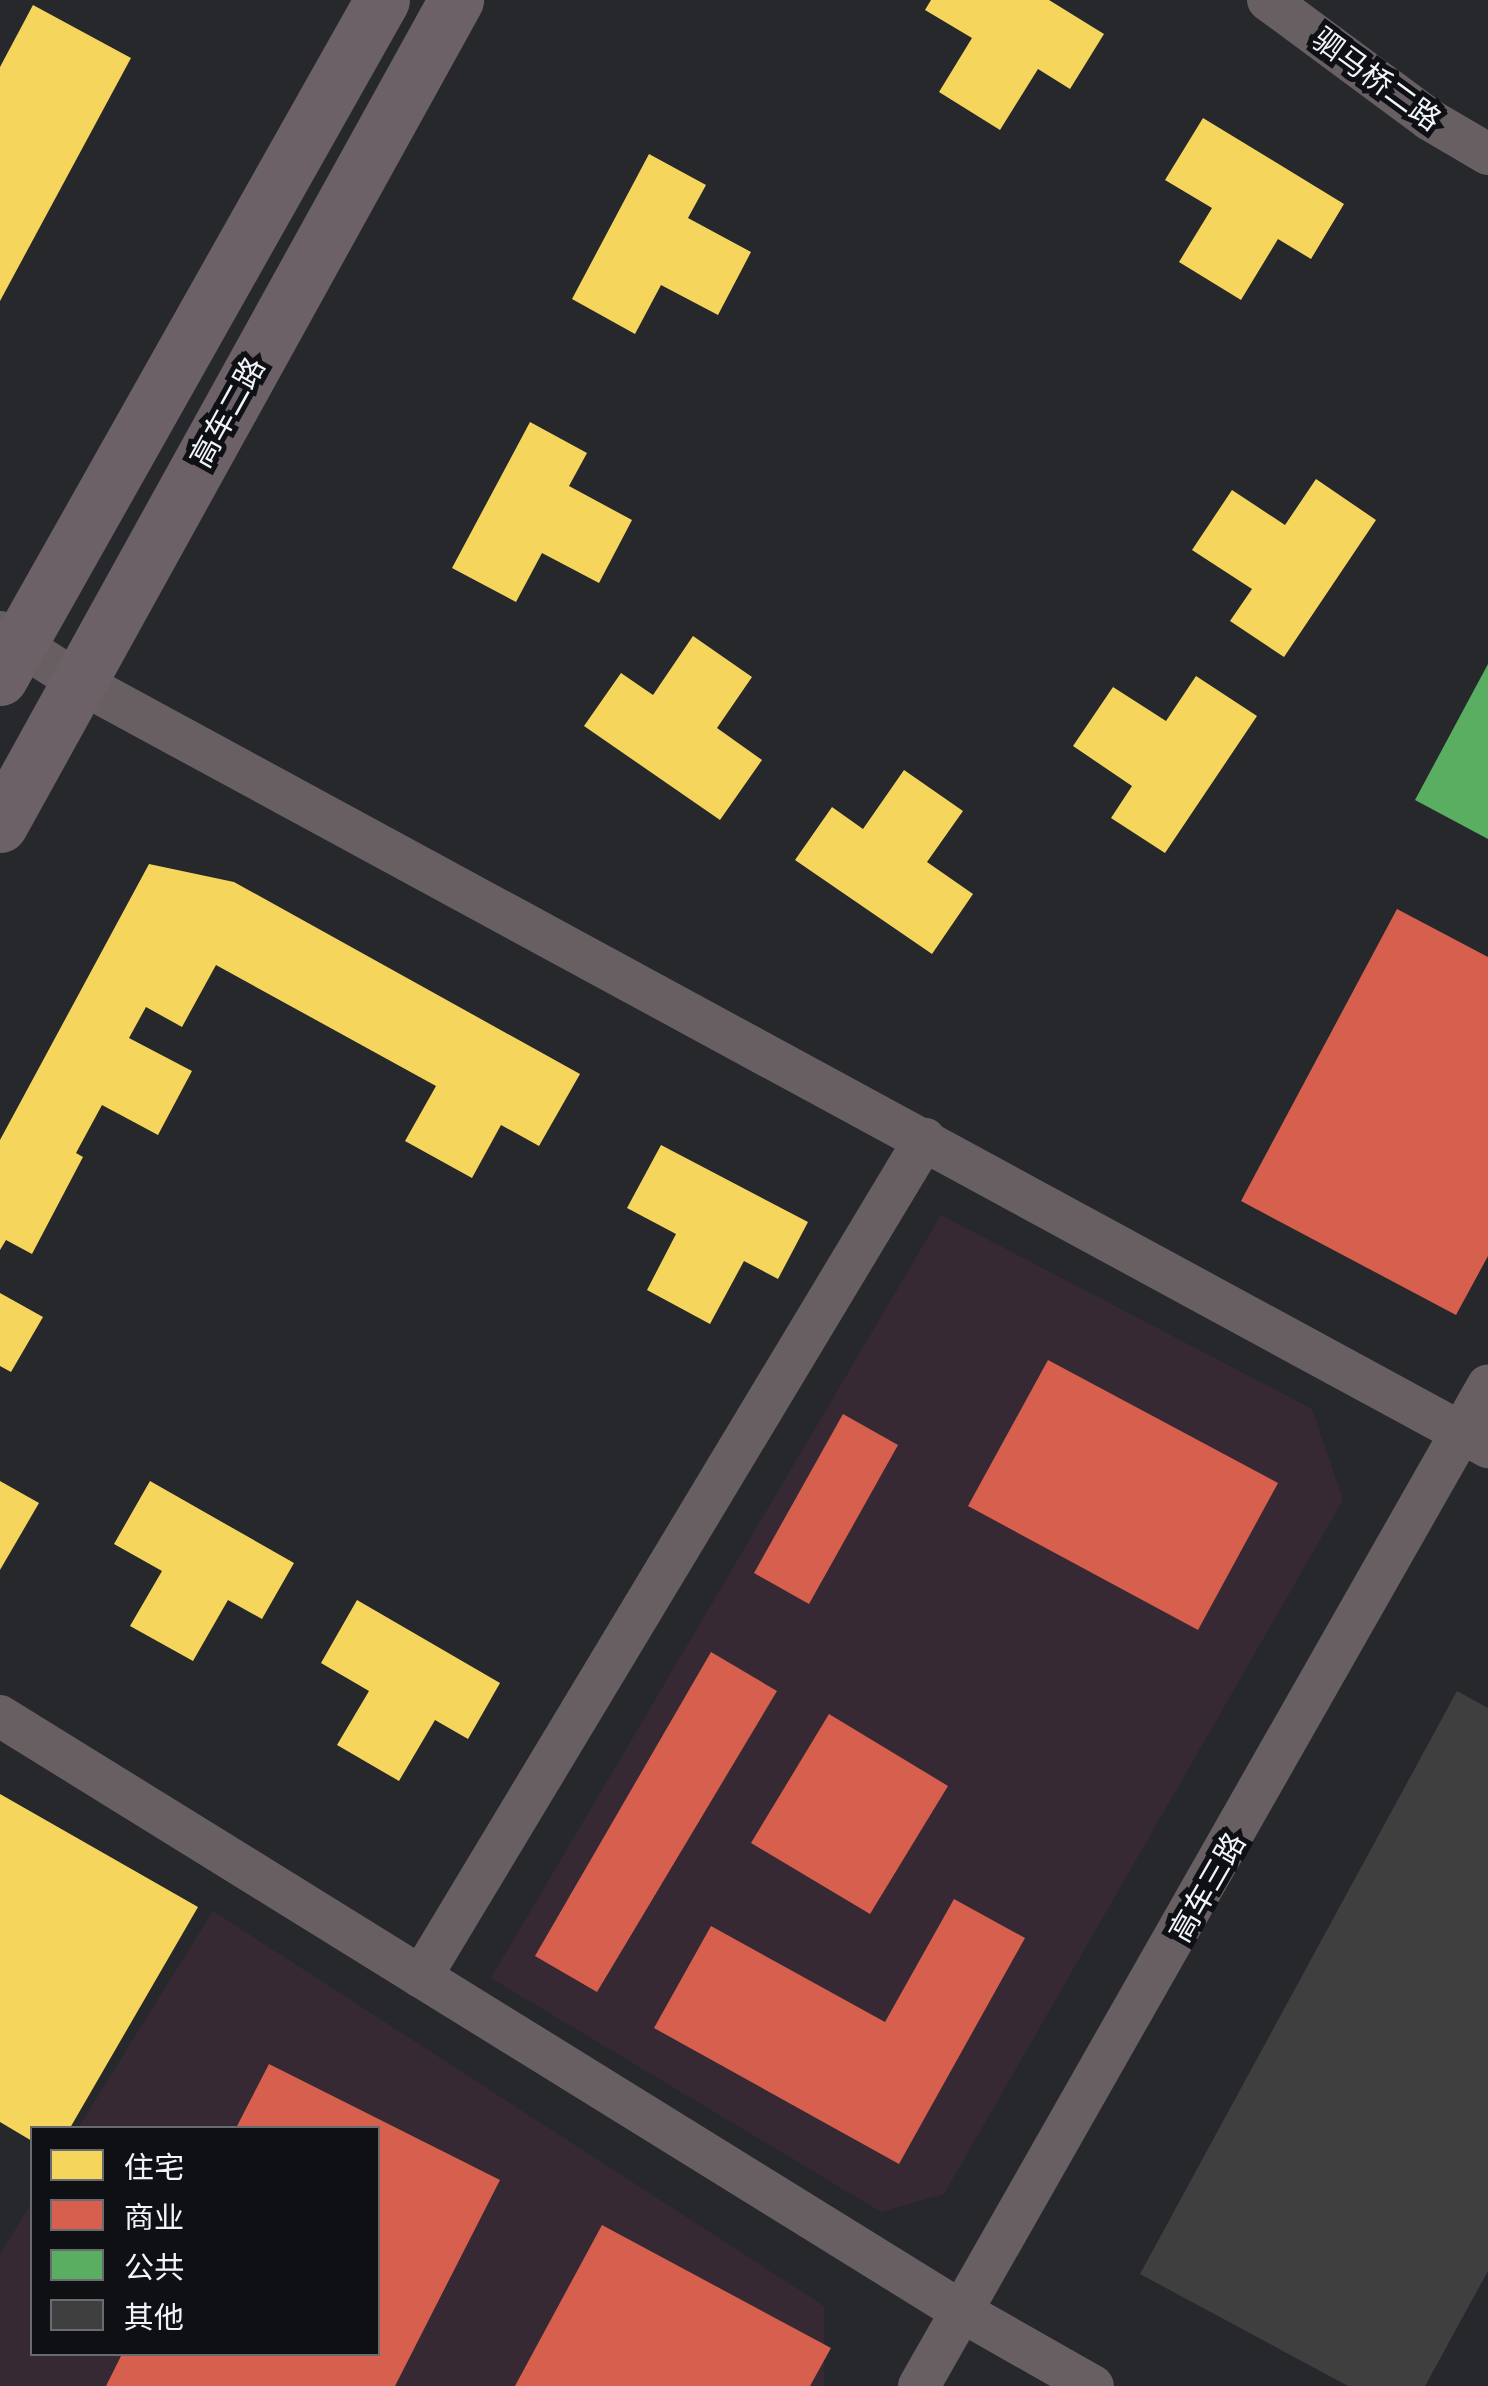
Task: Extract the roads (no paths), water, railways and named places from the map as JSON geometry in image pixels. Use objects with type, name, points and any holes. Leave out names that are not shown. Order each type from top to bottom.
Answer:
[{"type":"street","points":[[382,0],[6,651],[77,681],[1475,1440]]},
{"type":"street","name":"高车二路","points":[[0,825],[456,0]]},
{"type":"street","name":"驷马桥二路","points":[[1268,0],[1430,120],[1488,154]]},
{"type":"street","points":[[421,1978],[924,1139]]},
{"type":"street","name":"高车三路","points":[[918,2386],[959,2310],[1475,1440],[1488,1385]]},
{"type":"street","points":[[0,1716],[959,2310],[1094,2386]]}]
